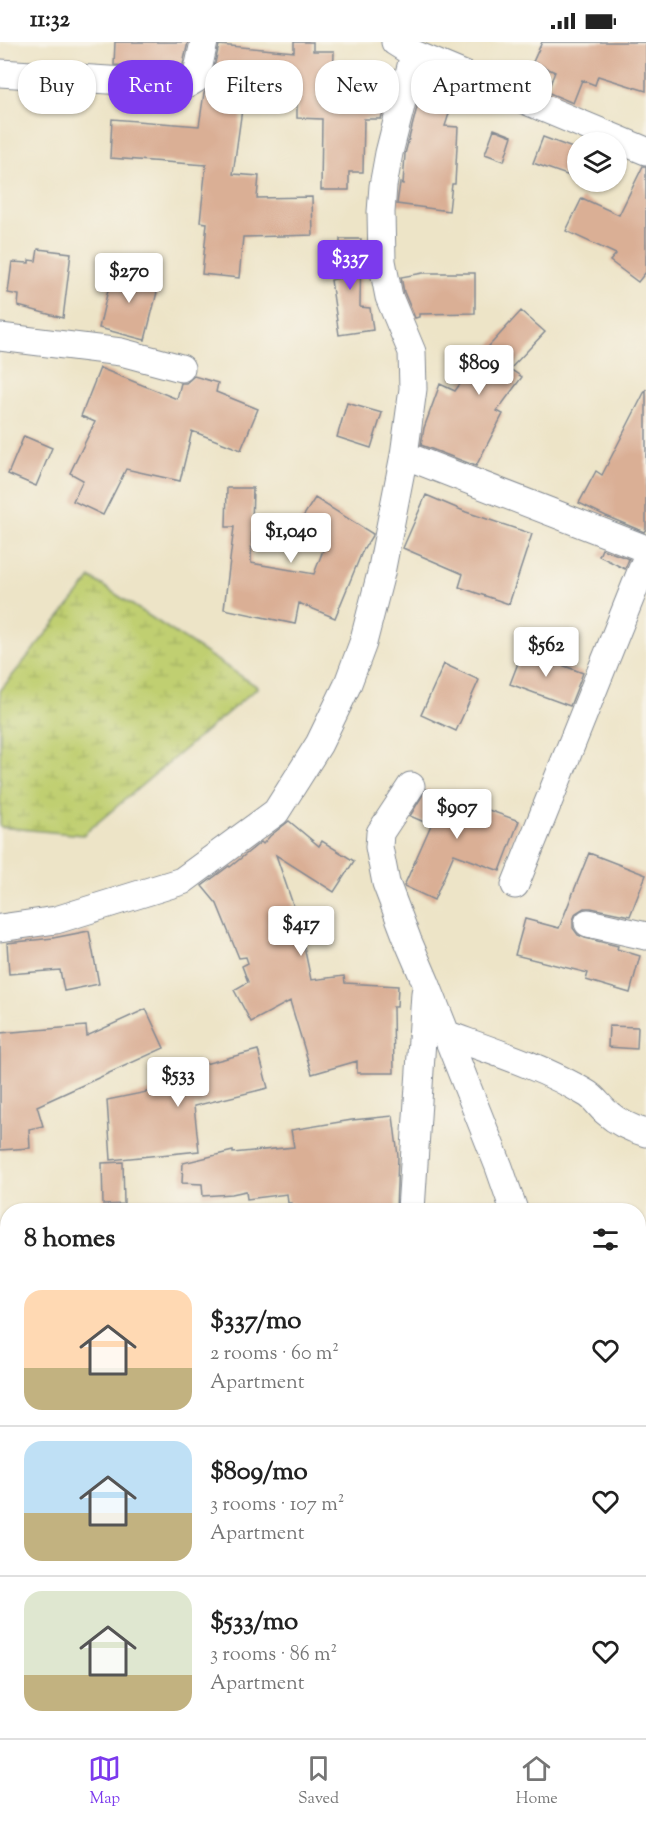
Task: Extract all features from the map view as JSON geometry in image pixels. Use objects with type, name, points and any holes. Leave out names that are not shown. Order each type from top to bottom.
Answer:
[{"type":"street","points":[[0,73],[186,85],[196,80],[204,42]]},
{"type":"street","points":[[0,928],[56,920],[182,882],[276,812],[319,744],[347,686],[363,642],[381,573],[404,455],[413,389],[412,352],[389,297],[382,261],[383,186],[404,48],[646,151]]},
{"type":"street","points":[[0,337],[121,352],[181,368]]},
{"type":"street","points":[[404,455],[646,549]]},
{"type":"street","points":[[515,885],[646,559]]},
{"type":"street","points":[[411,786],[380,833],[379,848],[386,883],[512,1203]]},
{"type":"street","points":[[588,923],[646,936]]},
{"type":"street","points":[[411,1203],[426,983]]},
{"type":"street","points":[[446,1034],[565,1081],[589,1094],[607,1113],[632,1129],[646,1133]]},
{"type":"green space","points":[[91,578],[258,687],[83,835],[0,827],[0,691]]},
{"type":"building","points":[[115,42],[188,42],[184,60],[114,60]]},
{"type":"building","points":[[294,42],[313,42],[313,51],[334,51],[334,60],[315,60],[315,114],[382,114],[381,119],[364,119],[363,172],[349,172],[349,190],[321,190],[322,119],[297,118],[297,114],[303,114],[303,60],[216,60],[219,45],[294,52]]},
{"type":"building","points":[[542,42],[646,42],[646,91],[598,76],[595,85],[582,80],[573,103],[552,94],[552,80],[555,72],[552,71],[552,60],[534,60]]},
{"type":"building","points":[[204,93],[205,114],[241,114],[233,174],[259,176],[257,198],[312,197],[313,235],[243,237],[239,278],[202,274],[207,223],[200,222],[206,165],[110,158],[112,119],[199,126]]},
{"type":"building","points":[[415,114],[449,114],[445,126],[458,127],[455,184],[452,184],[449,211],[397,204],[400,183],[403,184],[405,154]]},
{"type":"building","points":[[494,129],[512,136],[504,161],[485,154]]},
{"type":"building","points":[[543,137],[567,146],[567,175],[533,163]]},
{"type":"building","points":[[643,166],[646,166],[646,272],[638,282],[610,261],[616,254],[566,231],[582,198],[619,215]]},
{"type":"building","points":[[340,239],[361,239],[360,307],[370,308],[373,330],[339,335],[331,280],[340,278]]},
{"type":"building","points":[[38,249],[71,253],[63,318],[18,306],[19,295],[8,293],[12,262],[36,261]]},
{"type":"building","points":[[113,269],[160,280],[145,340],[99,328]]},
{"type":"building","points":[[423,273],[475,273],[475,313],[419,314],[419,317],[415,318],[404,292],[401,277]]},
{"type":"building","points":[[521,311],[545,332],[510,369],[522,377],[497,411],[503,414],[476,466],[421,445],[424,428],[440,384],[455,391],[481,355]]},
{"type":"building","points":[[100,368],[177,399],[181,383],[186,383],[194,376],[218,383],[216,392],[258,409],[241,450],[192,431],[180,481],[126,469],[103,515],[73,501],[83,480],[70,473],[95,422],[81,416]]},
{"type":"building","points":[[646,389],[646,529],[644,532],[579,503],[596,471],[602,475]]},
{"type":"building","points":[[347,403],[382,413],[371,448],[337,437]]},
{"type":"building","points":[[24,436],[52,448],[36,486],[8,474]]},
{"type":"building","points":[[227,488],[253,488],[251,563],[314,574],[327,540],[299,523],[315,498],[373,534],[362,552],[335,618],[299,603],[295,624],[224,609],[234,527],[226,527]]},
{"type":"building","points":[[426,495],[466,512],[532,534],[509,604],[459,587],[463,574],[403,548]]},
{"type":"building","points":[[602,549],[629,559],[625,569],[599,556]]},
{"type":"building","points":[[523,650],[583,673],[570,706],[510,684]]},
{"type":"building","points":[[444,664],[479,680],[456,731],[421,715]]},
{"type":"building","points":[[426,789],[478,814],[480,807],[519,821],[500,871],[454,854],[434,900],[404,886],[431,825],[410,816]]},
{"type":"building","points":[[289,821],[319,846],[322,841],[354,861],[334,892],[276,855],[299,922],[311,980],[344,976],[345,983],[398,986],[397,1007],[393,1007],[394,1073],[357,1073],[357,1061],[312,1074],[290,1001],[251,1022],[234,990],[248,982],[242,966],[248,963],[246,957],[239,958],[217,904],[202,886],[261,842],[263,844]]},
{"type":"building","points":[[589,853],[646,875],[630,916],[584,908],[576,913],[573,920],[573,928],[578,935],[618,946],[617,949],[640,956],[630,993],[586,980],[588,973],[515,955],[525,919],[559,928]]},
{"type":"building","points":[[89,931],[99,984],[64,991],[60,970],[9,974],[7,943]]},
{"type":"building","points":[[146,1009],[164,1048],[37,1106],[43,1126],[29,1129],[30,1148],[0,1150],[0,1033],[86,1026],[87,1036]]},
{"type":"building","points":[[609,1026],[638,1027],[637,1049],[608,1047]]},
{"type":"building","points":[[258,1050],[268,1088],[194,1106],[199,1151],[111,1160],[107,1100],[196,1082],[193,1067]]},
{"type":"building","points":[[393,1116],[398,1156],[396,1203],[288,1203],[287,1194],[247,1199],[246,1191],[203,1196],[202,1184],[182,1183],[183,1163],[233,1151],[233,1153],[294,1147],[291,1130]]},
{"type":"building","points":[[123,1162],[124,1203],[103,1203],[102,1163]]}]
